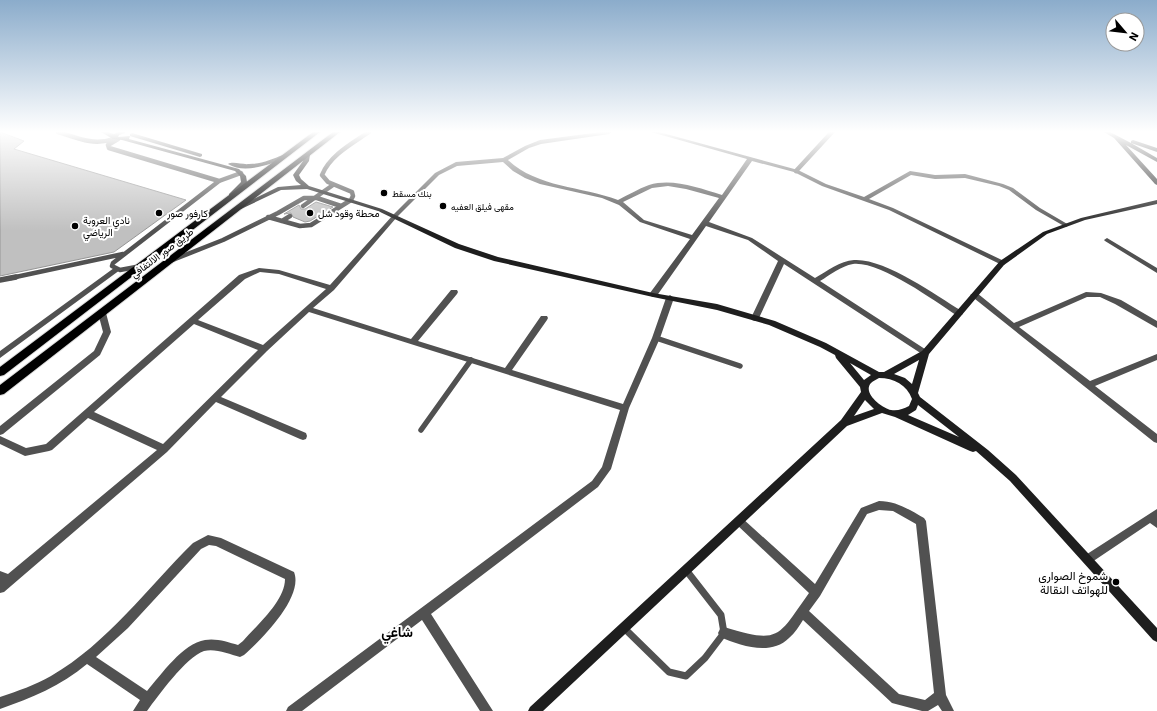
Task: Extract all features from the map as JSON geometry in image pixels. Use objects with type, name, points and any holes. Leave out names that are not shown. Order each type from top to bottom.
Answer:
[{"type":"main road","name":"طريق صور الالتفافي","points":[[0,372],[273,165]]},
{"type":"main road","name":"طريق صور الالتفافي","points":[[0,391],[294,165]]},
{"type":"street","points":[[214,165],[241,173],[244,179],[244,182],[221,205]]},
{"type":"street","points":[[237,165],[258,167],[263,165]]},
{"type":"street","points":[[303,165],[296,175],[298,180],[307,187]]},
{"type":"street","points":[[0,588],[4,578],[164,449],[264,349],[331,288],[394,216],[438,174],[454,165]]},
{"type":"street","points":[[509,165],[513,170],[533,178],[618,202],[636,218],[642,221],[694,238]]},
{"type":"street","points":[[653,295],[746,165]]},
{"type":"street","points":[[776,165],[796,171],[824,185],[891,208],[1002,263]]},
{"type":"street","points":[[1141,165],[1157,183]]},
{"type":"street","points":[[865,199],[890,184],[898,182],[910,173],[935,177],[966,176],[1011,189],[1042,212],[1066,225]]},
{"type":"street","points":[[618,202],[651,186],[662,185],[686,187],[723,197]]},
{"type":"street","points":[[239,208],[280,188],[291,186],[307,187],[351,200],[394,216],[457,246],[496,259],[653,295],[717,307],[789,329],[882,375],[903,381],[915,396],[985,453],[1026,490],[1157,636]]},
{"type":"street","points":[[534,711],[844,423],[864,390],[867,381],[925,354],[1002,263],[1045,233],[1082,219],[1157,202]]},
{"type":"street","points":[[705,223],[750,239],[925,354]]},
{"type":"street","points":[[1107,240],[1157,272]]},
{"type":"street","points":[[755,318],[782,260]]},
{"type":"street","points":[[815,281],[847,264],[861,262],[884,269],[959,313]]},
{"type":"street","points":[[0,355],[116,270]]},
{"type":"street","points":[[0,440],[25,452],[49,447],[242,277],[259,270],[279,272],[331,288]]},
{"type":"street","points":[[413,342],[454,292]]},
{"type":"street","points":[[1014,326],[1086,294],[1101,295],[1118,302],[1157,325]]},
{"type":"street","points":[[974,295],[1157,438]]},
{"type":"street","points":[[292,711],[595,484],[606,469],[625,408],[656,338],[670,298]]},
{"type":"street","points":[[307,309],[625,408]]},
{"type":"street","points":[[0,430],[97,353],[108,332],[102,312]]},
{"type":"street","points":[[507,371],[544,318]]},
{"type":"street","points":[[192,320],[264,349]]},
{"type":"street","points":[[836,352],[864,390],[871,403],[882,410],[898,414],[985,453]]},
{"type":"street","points":[[898,414],[910,412],[913,408],[925,354]]},
{"type":"street","points":[[1089,385],[1157,357]]},
{"type":"street","points":[[215,398],[303,436]]},
{"type":"street","points":[[844,423],[882,410]]},
{"type":"street","points":[[87,413],[164,449]]},
{"type":"street","points":[[724,633],[761,643],[769,642],[784,636],[816,592],[864,511],[872,507],[887,504],[921,521],[940,696],[948,711]]},
{"type":"street","points":[[1088,559],[1155,518]]},
{"type":"street","points":[[739,521],[816,592]]},
{"type":"street","points":[[0,703],[20,696],[59,678],[88,658],[110,639],[197,546],[208,540],[217,541],[290,576],[292,584],[285,599],[247,645],[240,651],[221,647],[203,646],[182,661],[139,711]]},
{"type":"street","points":[[423,612],[487,711]]},
{"type":"street","points":[[802,612],[896,699],[926,706],[940,696]]},
{"type":"street","points":[[88,658],[149,698]]},
{"type":"lane","points":[[165,165],[220,182]]},
{"type":"lane","points":[[268,217],[296,225],[304,226],[314,224],[351,200],[353,196],[352,192],[333,185],[324,179],[322,175],[328,165]]},
{"type":"lane","points":[[796,171],[801,165]]},
{"type":"lane","points":[[142,265],[128,270],[116,270],[112,266],[113,263],[125,253],[220,182],[241,173]]},
{"type":"lane","points":[[303,206],[333,185]]},
{"type":"lane","points":[[168,262],[200,251],[268,217],[276,215],[294,202],[304,198],[316,197],[341,206]]},
{"type":"lane","points":[[282,221],[290,216]]},
{"type":"lane","points":[[296,225],[302,221]]},
{"type":"lane","points":[[0,280],[125,253]]},
{"type":"lane","points":[[656,338],[740,366]]},
{"type":"lane","points":[[421,430],[471,360]]},
{"type":"lane","points":[[624,628],[669,672],[686,676],[705,658],[724,633],[721,615],[686,570]]},
{"type":"building","name":"نادي العروبة الرياضي","points":[[0,165],[69,165],[186,200],[114,252],[0,276]]},
{"type":"building","points":[[316,202],[333,207],[310,221],[305,222],[293,217],[291,213],[284,214],[299,205],[301,209],[305,209]]},
{"type":"place","name":"بنك مسقط","points":[[384,193]]},
{"type":"place","name":"مقهى فيلق العفيه","points":[[443,206]]},
{"type":"place","name":"كارفور صور","points":[[159,213]]},
{"type":"place","name":"محطة وقود شل","points":[[310,213]]},
{"type":"place","name":"نادي العروبة الرياضي","points":[[75,226]]},
{"type":"place","name":"شموخ الصواري للهواتف النقالة","points":[[1116,582]]},
{"type":"district","name":"شاغي","points":[[397,632]]}]
